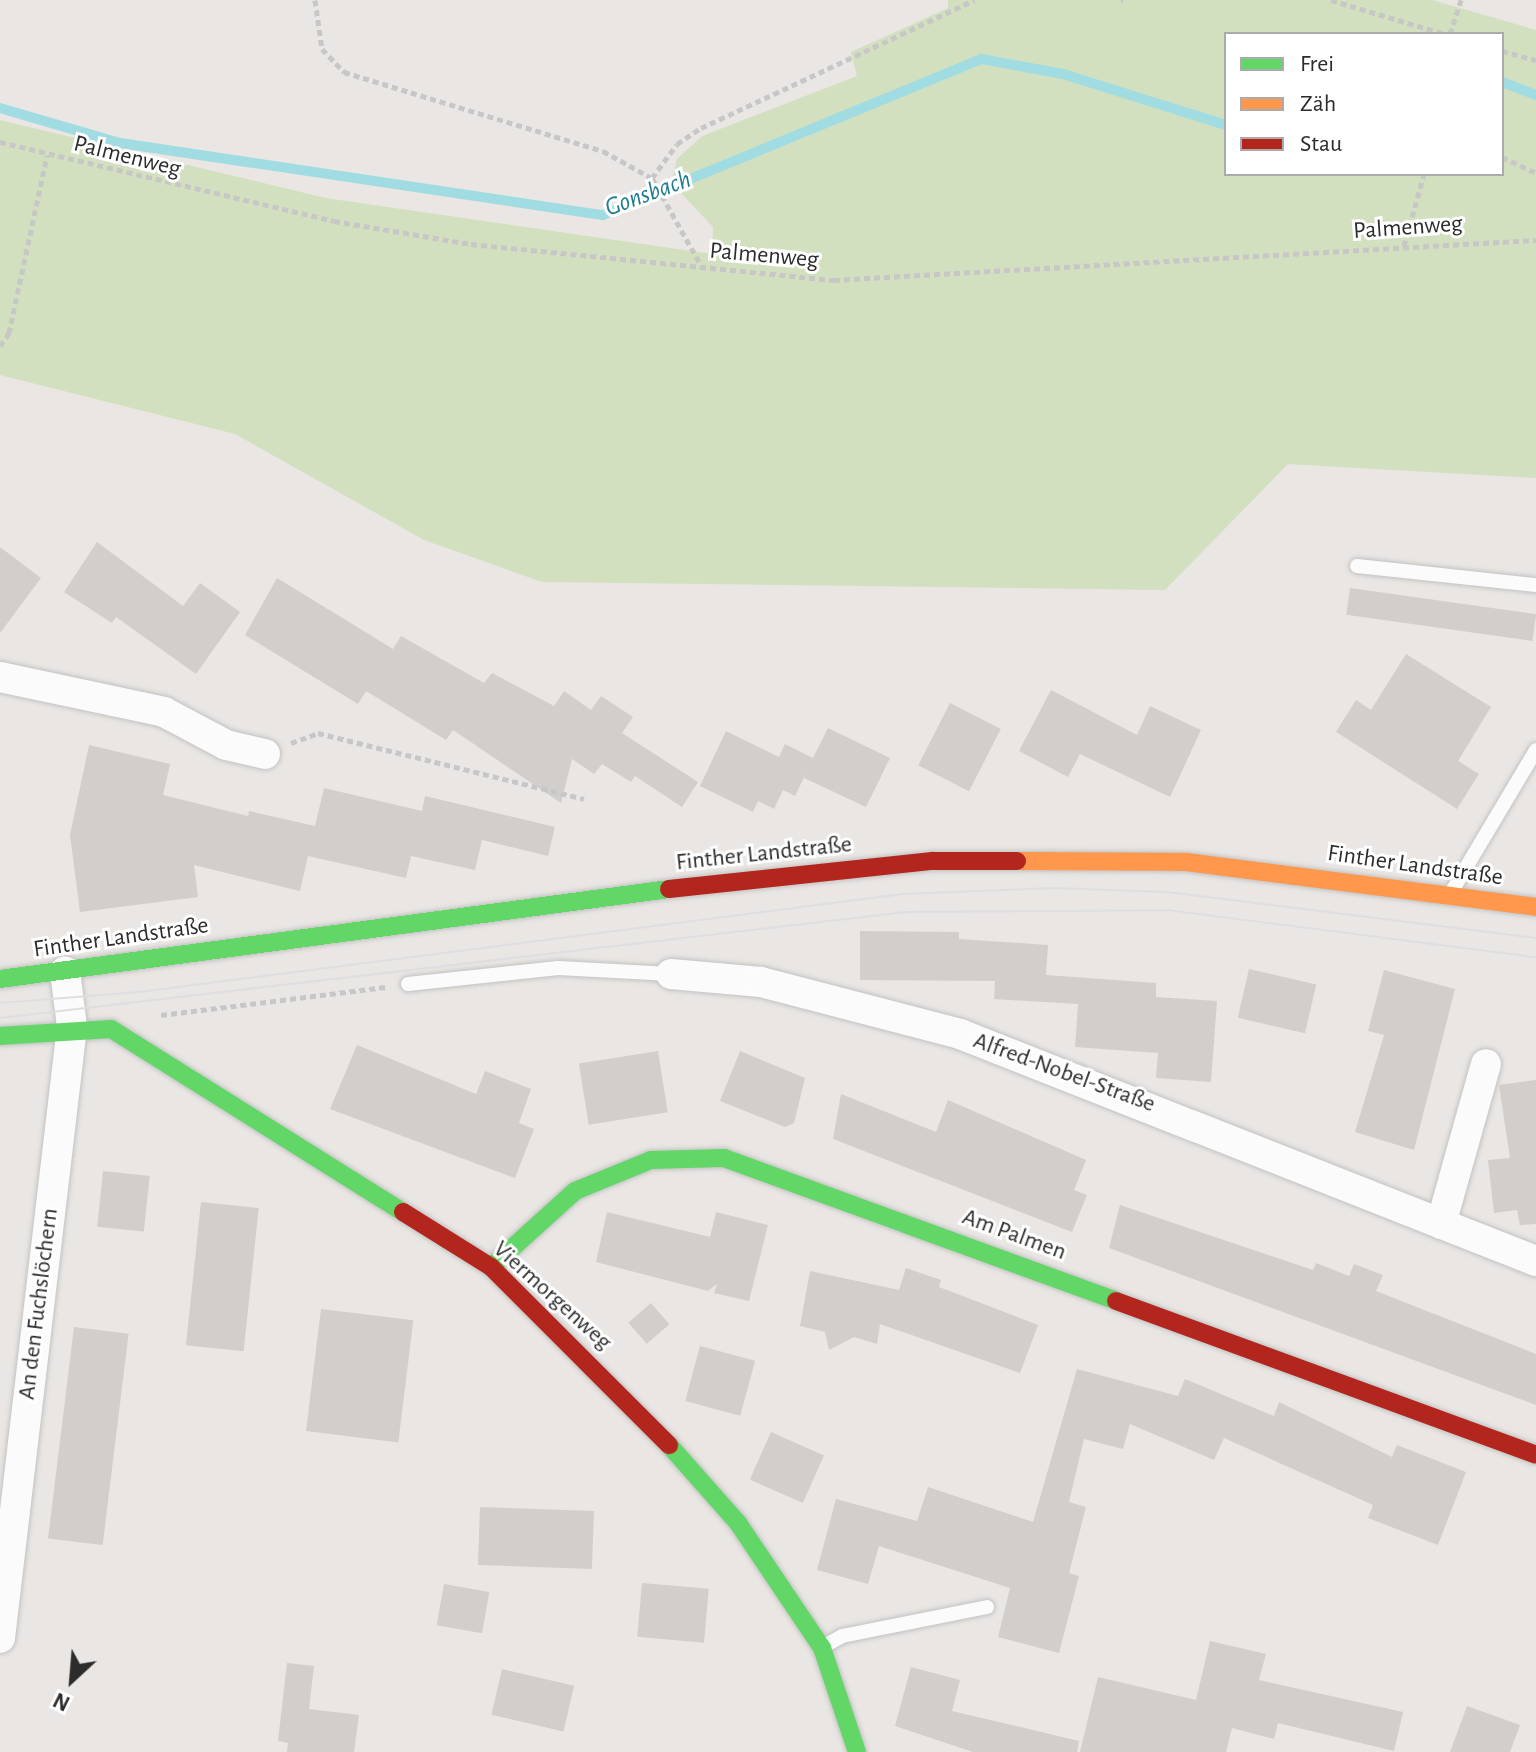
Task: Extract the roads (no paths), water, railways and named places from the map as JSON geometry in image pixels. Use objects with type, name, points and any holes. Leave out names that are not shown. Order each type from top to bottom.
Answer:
[{"type":"street","points":[[0,677],[164,712],[226,745],[265,754]]},
{"type":"street","name":"Finther Landstraße","points":[[0,979],[776,875],[933,861],[1186,862],[1536,907]]},
{"type":"street","name":"An den Fuchslöchern","points":[[0,1638],[72,1027],[65,971]]},
{"type":"street","name":"Alfred-Nobel-Straße","points":[[671,974],[761,982],[960,1034],[1206,1126],[1536,1261]]},
{"type":"street","points":[[0,1036],[72,1027]]},
{"type":"street","name":"Viermorgenweg","points":[[72,1027],[111,1029],[491,1267],[621,1391],[738,1523],[822,1648],[857,1752]]},
{"type":"street","points":[[1441,1224],[1486,1064]]},
{"type":"street","name":"Am Palmen","points":[[491,1267],[575,1191],[651,1160],[724,1158],[1536,1455]]},
{"type":"lane","points":[[1357,566],[1536,585]]},
{"type":"lane","points":[[1451,895],[1536,750]]},
{"type":"lane","points":[[404,984],[558,968],[671,974]]},
{"type":"lane","points":[[822,1648],[842,1636],[987,1607]]},
{"type":"waterway","name":"Gonsbach","points":[[0,108],[120,143],[603,215],[981,59],[1063,74],[1224,124]]},
{"type":"waterway","name":"Gonsbach","points":[[1504,83],[1536,95]]},
{"type":"tram line","points":[[0,1003],[139,992],[903,894],[1055,888],[1167,892],[1536,938]]},
{"type":"tram line","points":[[0,1018],[906,912],[1167,910],[1536,957]]}]
